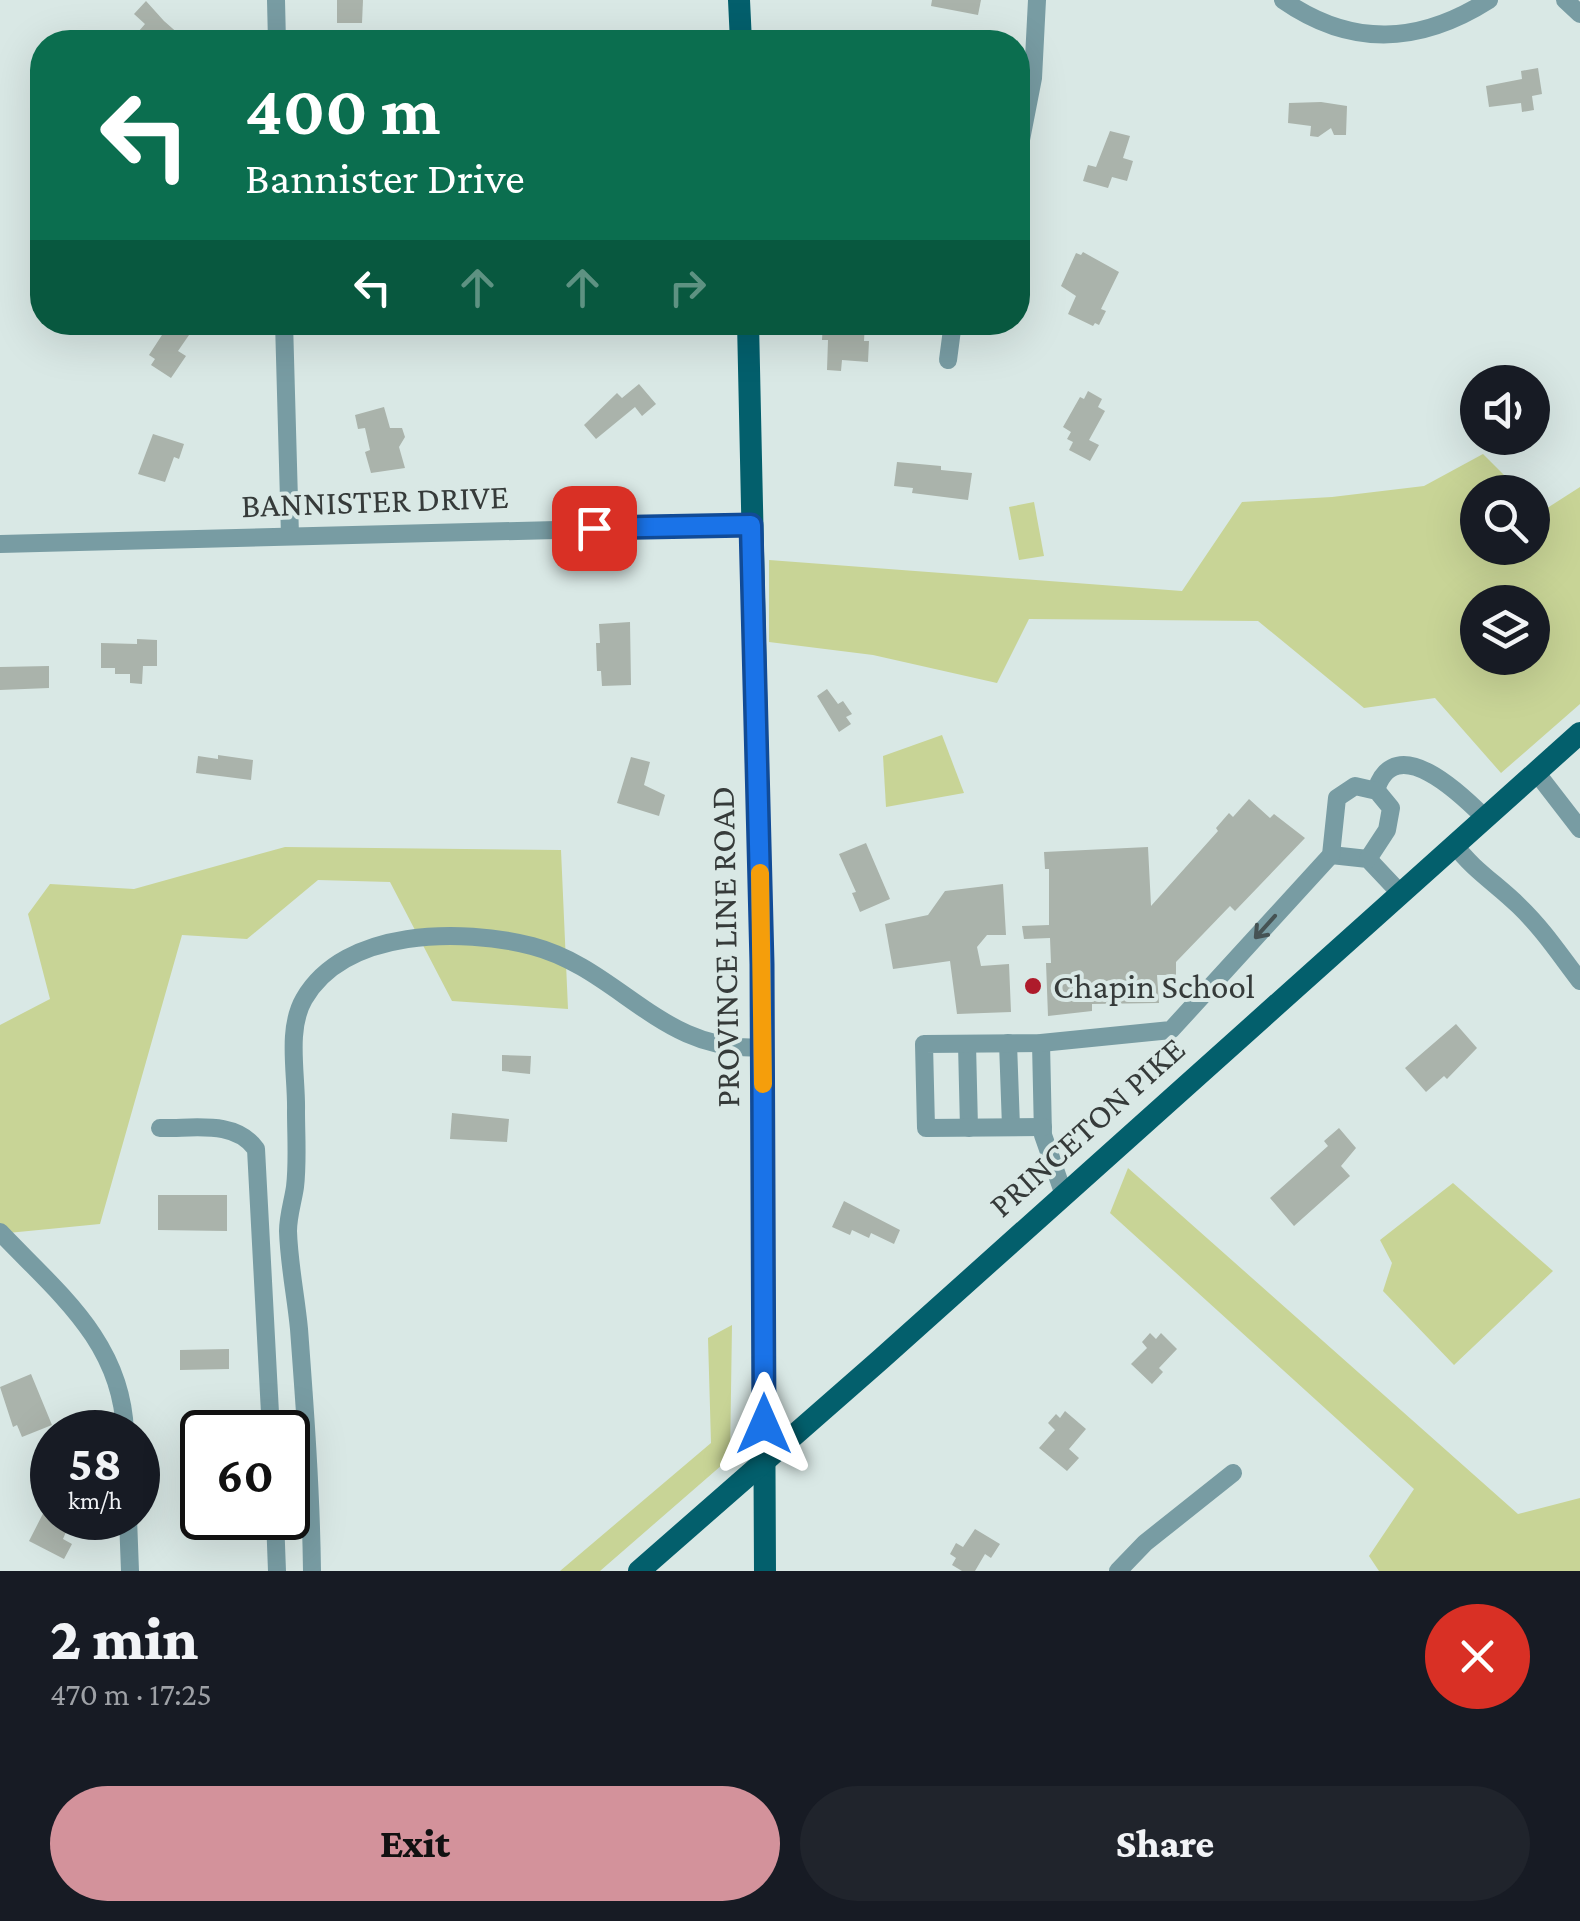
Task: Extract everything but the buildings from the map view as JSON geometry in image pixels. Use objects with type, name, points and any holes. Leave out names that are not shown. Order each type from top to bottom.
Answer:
[{"type":"main road","points":[[740,0],[741,30]]},
{"type":"main road","name":"PROVINCE LINE ROAD","points":[[748,335],[762,1047],[766,1571]]},
{"type":"main road","name":"PRINCETON PIKE","points":[[639,1571],[1580,733]]},
{"type":"street","points":[[276,0],[277,30]]},
{"type":"street","points":[[1030,97],[1037,0]]},
{"type":"street","points":[[1283,0],[1321,22],[1346,30],[1395,35],[1440,26],[1489,0]]},
{"type":"street","points":[[1565,0],[1580,14]]},
{"type":"street","points":[[284,335],[290,536]]},
{"type":"street","points":[[948,360],[951,335]]},
{"type":"street","name":"BANNISTER DRIVE","points":[[0,544],[751,525]]},
{"type":"street","points":[[1376,790],[1387,768],[1425,770],[1457,790],[1485,818]]},
{"type":"street","points":[[1536,772],[1580,829]]},
{"type":"street","points":[[1042,1127],[926,1128],[924,1044],[1040,1043],[1171,1030],[1331,855],[1338,798],[1355,786],[1376,790],[1391,808],[1387,830],[1368,859]]},
{"type":"street","points":[[1454,845],[1467,862],[1504,891],[1548,936],[1580,981]]},
{"type":"street","points":[[1331,855],[1368,859],[1400,894]]},
{"type":"street","points":[[312,1571],[299,1329],[288,1230],[296,1184],[294,1037],[302,1002],[313,986],[340,961],[383,943],[430,936],[510,942],[532,946],[568,961],[680,1034],[710,1044],[762,1047]]},
{"type":"street","points":[[1008,1043],[1011,1127]]},
{"type":"street","points":[[1040,1043],[1042,1127],[1064,1195]]},
{"type":"street","points":[[967,1044],[968,1128]]},
{"type":"street","points":[[160,1128],[220,1128],[248,1137],[256,1148],[271,1410]]},
{"type":"street","points":[[0,1232],[88,1324],[102,1346],[121,1394],[123,1410]]},
{"type":"street","points":[[1118,1571],[1145,1543],[1233,1473]]},
{"type":"street","points":[[129,1540],[130,1571]]},
{"type":"street","points":[[275,1540],[277,1571]]},
{"type":"green space","points":[[1484,455],[1504,475],[1460,475],[1460,565],[1550,565],[1550,506],[1580,487],[1580,704],[1501,773],[1435,698],[1364,708],[1258,621],[1029,619],[997,683],[873,655],[769,642],[769,560],[1182,591],[1242,502],[1424,486]]},
{"type":"green space","points":[[1034,502],[1044,556],[1019,560],[1009,507]]},
{"type":"green space","points":[[942,735],[964,793],[886,807],[883,756]]},
{"type":"green space","points":[[285,847],[561,850],[568,1009],[452,1001],[390,882],[318,880],[247,939],[182,935],[100,1224],[8,1233],[0,1226],[0,1025],[50,999],[28,914],[50,884],[134,889]]},
{"type":"green space","points":[[1128,1168],[1518,1514],[1580,1498],[1580,1571],[1379,1571],[1369,1556],[1414,1489],[1110,1213]]},
{"type":"green space","points":[[1453,1183],[1553,1271],[1454,1365],[1383,1291],[1392,1263],[1380,1240]]},
{"type":"green space","points":[[732,1325],[730,1458],[600,1571],[560,1571],[711,1443],[708,1338]]},
{"type":"slow traffic","points":[[760,873],[763,1084]]},
{"type":"place","name":"Chapin School","points":[[1033,986]]},
{"type":"route","points":[[594,528],[751,525],[762,964],[764,1424]]}]
